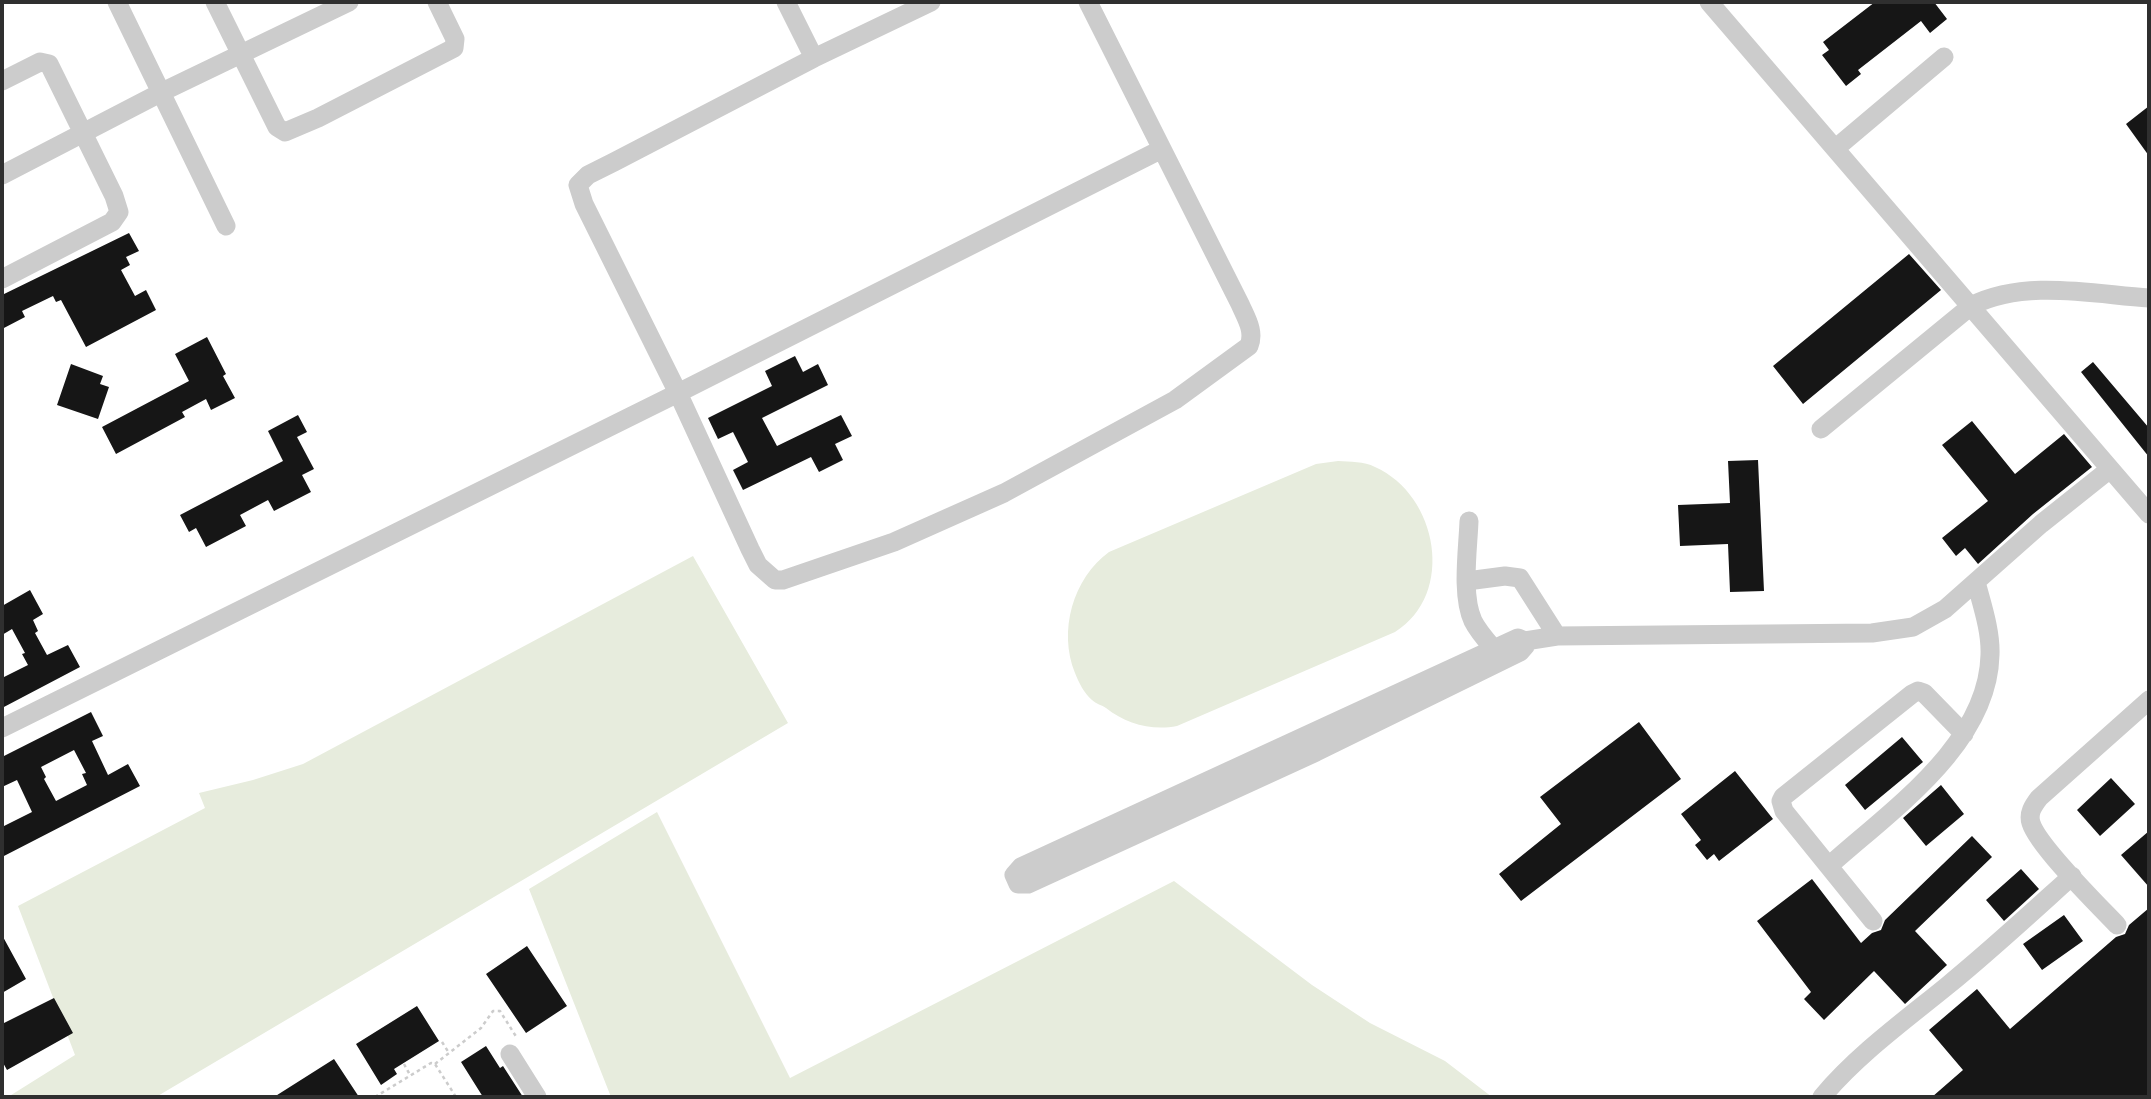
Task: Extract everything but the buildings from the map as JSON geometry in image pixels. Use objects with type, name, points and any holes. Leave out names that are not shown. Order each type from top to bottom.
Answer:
[{"type":"street","points":[[117,2],[226,226]]},
{"type":"street","points":[[215,2],[277,127],[282,131],[289,131],[454,48],[455,39],[437,2]]},
{"type":"street","points":[[786,2],[814,58]]},
{"type":"street","points":[[931,2],[814,58],[588,175],[578,185],[584,204],[678,393],[750,549],[758,565],[775,580],[783,580],[894,542],[1004,493],[1175,400],[1226,365],[1248,346],[1252,335],[1248,321],[1088,2]]},
{"type":"street","points":[[1709,2],[2149,514]]},
{"type":"street","points":[[2,175],[162,92],[242,56],[337,4]]},
{"type":"street","points":[[1836,148],[1944,57]]},
{"type":"street","points":[[2,81],[34,65],[47,62],[118,207],[116,219],[2,279]]},
{"type":"street","points":[[2,728],[678,393],[1162,149]]},
{"type":"street","points":[[1821,429],[1971,306],[1993,296],[2042,290],[2149,298]]},
{"type":"street","points":[[1525,641],[1524,650],[1520,653],[1315,751],[1028,884],[1018,884],[1015,880],[1014,875],[1021,867],[1514,639],[1525,641],[1557,636],[1894,631],[1929,620],[2040,524],[2110,470]]},
{"type":"street","points":[[1469,521],[1468,598],[1473,620],[1493,648]]},
{"type":"street","points":[[1467,581],[1505,576],[1520,578],[1557,636]]},
{"type":"street","points":[[1829,866],[1934,771],[1964,734],[1990,668],[1988,632],[1976,582]]},
{"type":"street","points":[[1874,920],[1784,811],[1781,802],[1783,797],[1918,691],[1924,693],[1964,734]]},
{"type":"street","points":[[2117,925],[2036,833],[2030,814],[2033,805],[2149,700]]},
{"type":"street","points":[[1308,733],[1315,751]]},
{"type":"street","points":[[1822,1097],[1872,1048],[2009,934],[2072,876]]},
{"type":"street","points":[[510,1054],[537,1097]]},
{"type":"path","points":[[375,1097],[427,1064],[435,1064],[481,1028],[493,1011],[500,1011],[517,1037],[505,1046],[510,1054]]},
{"type":"path","points":[[442,1042],[449,1053]]},
{"type":"path","points":[[404,1064],[410,1075]]},
{"type":"path","points":[[435,1064],[456,1097]]},
{"type":"shaded area","points":[[1338,461],[1371,465],[1396,481],[1413,499],[1425,521],[1432,546],[1432,570],[1426,594],[1414,615],[1395,632],[1177,726],[1158,728],[1131,722],[1089,697],[1078,680],[1070,657],[1069,623],[1078,591],[1097,563],[1109,552],[1316,464]]},
{"type":"shaded area","points":[[693,556],[788,723],[156,1097],[8,1097],[75,1055],[18,906],[205,808],[199,793],[303,764]]},
{"type":"shaded area","points":[[657,812],[790,1078],[1174,881],[1312,985],[1370,1023],[1445,1061],[1492,1097],[611,1097],[529,889]]}]
